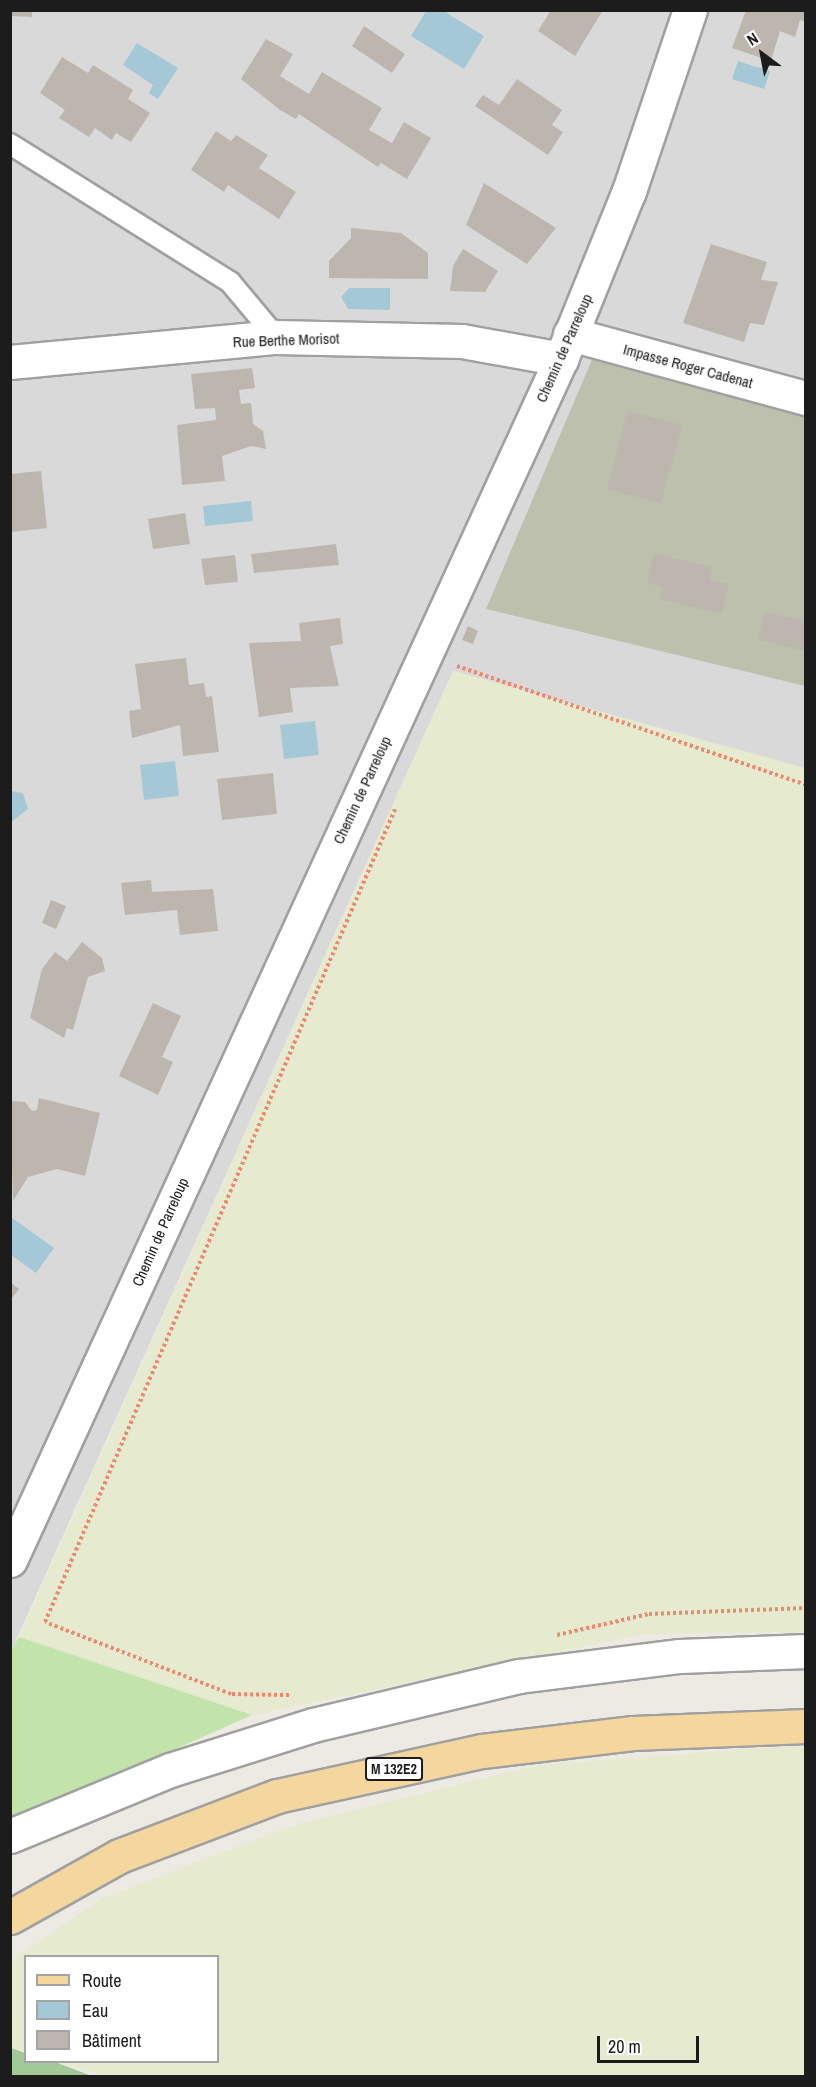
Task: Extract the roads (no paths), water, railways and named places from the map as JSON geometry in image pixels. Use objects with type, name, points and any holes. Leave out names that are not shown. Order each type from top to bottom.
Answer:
[{"type":"main road","name":"M 132E2","points":[[10,1917],[119,1856],[288,1793],[482,1751],[633,1733],[806,1726]]},
{"type":"street","name":"Chemin de Parreloup","points":[[10,1560],[565,346],[629,191],[690,10]]},
{"type":"street","name":"Rue Berthe Morisot","points":[[10,362],[276,337],[462,340],[565,346]]},
{"type":"street","name":"Impasse Roger Cadenat","points":[[565,346],[806,398]]},
{"type":"street","points":[[10,1836],[170,1770],[313,1725],[519,1676],[680,1656],[806,1651]]},
{"type":"lane","points":[[10,144],[230,282],[276,337]]},
{"type":"water","points":[[442,10],[484,36],[464,69],[411,36],[426,11]]},
{"type":"water","points":[[137,43],[178,68],[158,99],[149,93],[153,85],[123,65]]},
{"type":"water","points":[[738,61],[770,71],[764,89],[732,79]]},
{"type":"water","points":[[349,288],[390,288],[390,310],[348,309],[341,297]]},
{"type":"water","points":[[251,501],[253,521],[205,526],[203,506]]},
{"type":"water","points":[[315,721],[319,755],[284,759],[280,725]]},
{"type":"water","points":[[175,761],[179,796],[144,800],[140,765]]},
{"type":"water","points":[[11,791],[23,793],[28,809],[11,822]]},
{"type":"water","points":[[11,1217],[54,1248],[36,1273],[11,1255]]}]
